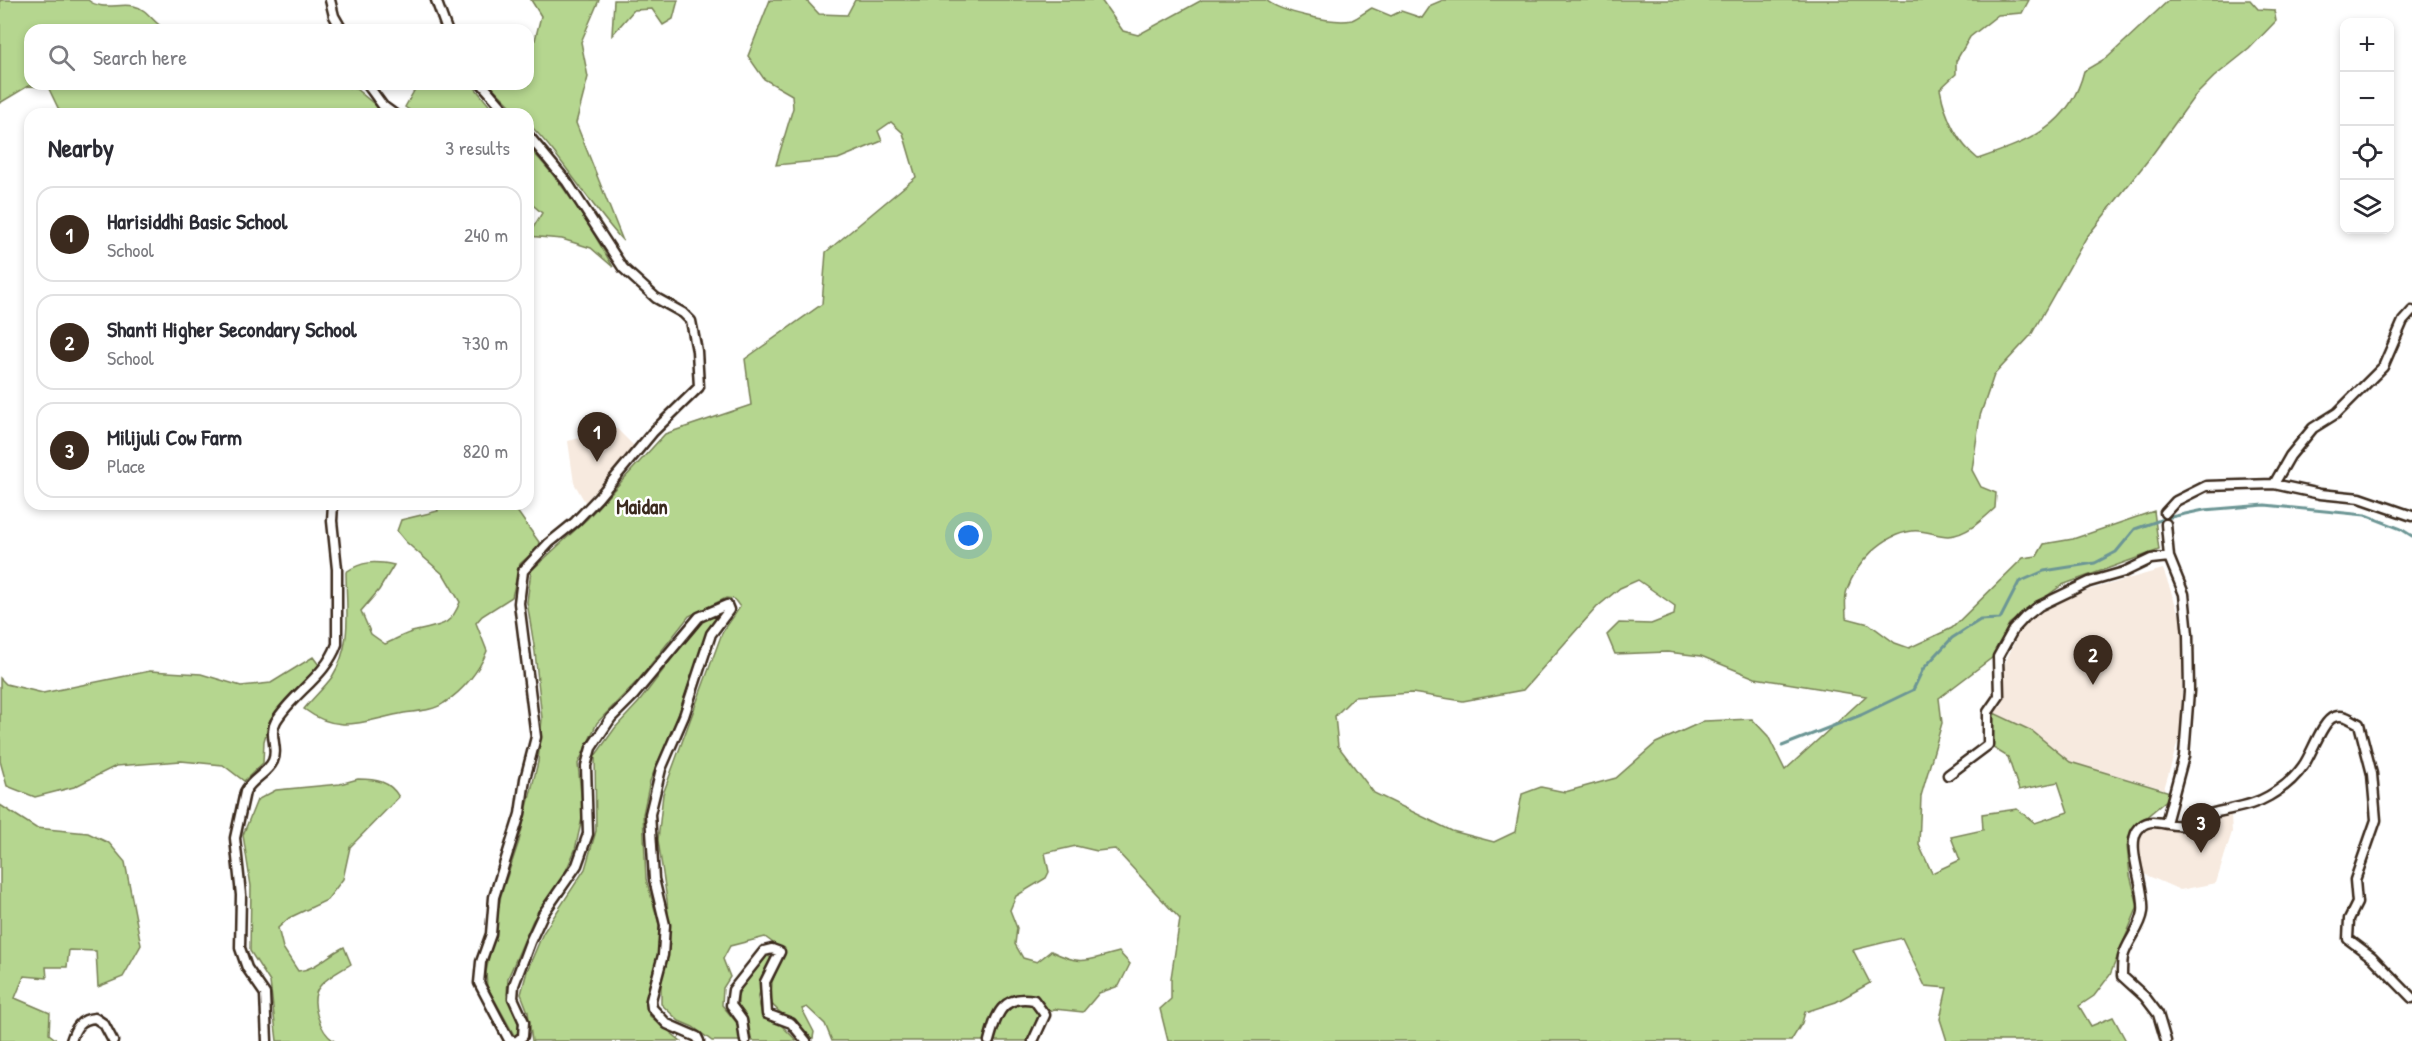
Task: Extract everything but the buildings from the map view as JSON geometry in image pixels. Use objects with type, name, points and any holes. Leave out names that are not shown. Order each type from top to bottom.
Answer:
[{"type":"street","points":[[436,0],[445,24]]},
{"type":"street","points":[[328,1],[339,24]]},
{"type":"street","points":[[371,90],[386,108]]},
{"type":"street","points":[[487,90],[503,108]]},
{"type":"street","points":[[534,142],[567,182],[623,268],[656,298],[691,321],[697,351],[699,387],[653,432],[598,498],[575,522],[549,543],[523,571],[519,603],[536,737],[525,779],[520,814],[494,897],[491,934],[481,962],[479,983],[509,1040],[515,1041],[523,1036],[524,1022],[513,998],[514,985],[543,914],[577,865],[588,834],[586,766],[591,748],[611,718],[633,696],[699,617],[727,605],[729,610],[711,634],[684,716],[662,769],[650,814],[654,879],[665,925],[663,955],[651,1000],[652,1008],[668,1024],[697,1037],[699,1041]]},
{"type":"street","points":[[2274,484],[2290,456],[2313,428],[2337,413],[2383,367],[2403,321],[2412,311]]},
{"type":"street","points":[[2165,513],[2176,501],[2206,486],[2274,484],[2320,494],[2360,498],[2412,516]]},
{"type":"street","points":[[267,1041],[265,994],[247,968],[240,948],[241,896],[235,838],[244,792],[274,760],[272,736],[274,723],[285,708],[326,665],[333,656],[337,644],[337,569],[333,510]]},
{"type":"street","points":[[2166,524],[2169,557],[2184,594],[2188,635],[2189,691],[2184,756],[2166,823]]},
{"type":"street","points":[[1948,775],[1988,745],[1988,712],[1999,696],[1998,657],[2013,630],[2025,617],[2039,606],[2090,582],[2124,572],[2151,559],[2169,557]]},
{"type":"street","points":[[2166,1041],[2158,1014],[2145,997],[2122,976],[2123,958],[2143,913],[2142,885],[2136,864],[2134,838],[2138,829],[2159,820],[2181,825],[2222,810],[2244,807],[2267,797],[2287,784],[2303,766],[2317,744],[2323,726],[2332,717],[2345,716],[2359,724],[2372,774],[2376,820],[2355,880],[2357,903],[2349,919],[2348,939],[2372,957],[2412,998]]},
{"type":"street","points":[[745,1041],[742,1020],[731,1005],[734,990],[764,951],[772,949],[780,952],[765,982],[767,1014],[791,1023],[806,1041]]},
{"type":"street","points":[[989,1041],[997,1014],[1008,1002],[1020,998],[1034,1000],[1045,1015],[1033,1041]]},
{"type":"street","points":[[71,1041],[77,1026],[82,1021],[94,1018],[104,1024],[113,1041]]},
{"type":"shaded area","points":[[617,429],[636,448],[585,502],[574,483],[568,441]]},
{"type":"shaded area","points":[[2163,569],[2183,625],[2181,731],[2164,789],[2070,762],[2032,731],[1994,713],[2003,704],[2004,666],[2017,636],[2030,615],[2082,592]]},
{"type":"shaded area","points":[[2225,814],[2231,816],[2232,832],[2216,883],[2180,890],[2144,874],[2138,843],[2144,831],[2156,826],[2188,827]]},
{"type":"green space","points":[[0,0],[88,0],[104,6],[128,5],[144,10],[158,24],[24,24],[24,88],[0,103]]},
{"type":"green space","points":[[531,0],[599,0],[581,42],[588,77],[576,123],[623,241],[534,129],[534,108],[513,108],[495,90],[534,90],[534,41],[541,16]]},
{"type":"green space","points":[[614,0],[678,0],[673,19],[663,25],[652,9],[634,10],[612,35]]},
{"type":"green space","points":[[770,0],[806,0],[819,14],[847,15],[855,0],[1101,0],[1123,31],[1138,35],[1202,0],[1266,0],[1294,13],[1343,21],[1352,20],[1372,8],[1391,16],[1401,11],[1422,18],[1431,5],[1443,0],[2029,0],[2022,13],[1998,15],[1970,37],[1956,61],[1956,74],[1940,89],[1953,128],[1964,145],[1978,159],[2030,138],[2058,119],[2078,90],[2084,71],[2108,57],[2169,0],[2250,0],[2258,9],[2274,10],[2276,21],[2249,49],[2214,77],[2194,97],[2149,159],[2086,238],[2031,335],[1994,375],[1980,416],[1972,470],[1981,487],[1996,493],[1995,508],[1974,526],[1955,535],[1944,536],[1912,531],[1890,538],[1872,552],[1857,570],[1846,596],[1846,618],[1869,624],[1895,643],[1909,648],[1952,628],[2023,558],[2037,556],[2044,544],[2073,539],[2154,511],[2159,550],[2062,585],[2009,624],[1993,657],[1939,698],[1942,723],[1921,796],[1919,845],[1932,873],[1960,860],[1951,837],[1983,830],[1982,814],[2017,809],[2035,823],[2068,812],[2058,782],[2019,790],[2008,757],[1985,743],[1994,713],[2032,731],[2070,762],[2170,792],[2169,798],[2132,829],[2127,846],[2130,875],[2138,906],[2110,975],[2094,996],[2079,1006],[2091,1026],[2113,1017],[2126,1041],[1947,1041],[1940,1019],[1947,988],[1925,986],[1902,938],[1853,950],[1870,983],[1836,1002],[1805,1012],[1802,1023],[1791,1041],[1168,1041],[1160,1009],[1171,999],[1171,978],[1180,919],[1115,849],[1097,851],[1076,846],[1045,853],[1049,872],[1046,878],[1016,896],[1010,910],[1017,928],[1015,944],[1023,958],[1037,962],[1051,951],[1071,959],[1085,960],[1119,952],[1130,964],[1119,986],[1099,993],[1083,1012],[1054,1009],[1038,1017],[1027,1041],[832,1041],[825,1024],[807,1007],[802,1009],[814,1032],[813,1038],[808,1037],[771,1003],[772,982],[784,951],[765,937],[730,946],[723,959],[730,977],[723,988],[722,1005],[737,1023],[741,1041],[712,1041],[693,1027],[679,1021],[661,1004],[661,981],[670,943],[667,900],[658,840],[663,794],[722,633],[740,607],[734,599],[726,598],[689,616],[640,678],[597,723],[578,764],[583,814],[575,850],[562,880],[533,920],[508,978],[507,994],[520,1028],[520,1033],[516,1037],[487,986],[486,972],[501,895],[519,841],[538,762],[542,719],[527,602],[531,571],[587,519],[665,434],[751,405],[745,359],[822,304],[826,252],[916,177],[903,133],[891,122],[878,131],[882,141],[838,159],[776,165],[793,108],[792,95],[764,79],[748,56]],"holes":[[[1638,580],[1675,606],[1674,615],[1651,624],[1619,623],[1607,635],[1615,654],[1667,652],[1701,656],[1755,678],[1866,696],[1785,770],[1768,736],[1752,719],[1704,721],[1656,743],[1616,778],[1565,792],[1541,787],[1522,794],[1515,832],[1494,842],[1452,831],[1374,793],[1338,746],[1335,716],[1354,697],[1412,693],[1463,701],[1523,690],[1597,607],[1620,588]]]},
{"type":"green space","points":[[49,90],[357,90],[379,108],[58,108]]},
{"type":"green space","points":[[415,90],[477,90],[491,108],[406,108]]},
{"type":"green space","points":[[534,153],[575,204],[613,267],[591,248],[562,239],[534,237],[534,226],[542,213],[534,206]]},
{"type":"green space","points":[[516,510],[541,545],[520,564],[512,597],[482,616],[476,623],[487,651],[480,666],[458,693],[435,708],[353,724],[329,722],[304,709],[332,677],[343,652],[347,626],[346,572],[369,563],[394,565],[379,590],[361,611],[371,634],[385,644],[408,633],[443,624],[452,617],[460,602],[444,575],[406,542],[397,531],[401,520],[438,511]]},
{"type":"green space","points":[[716,612],[719,615],[705,637],[678,716],[650,781],[643,814],[646,879],[659,924],[659,950],[645,1001],[650,1016],[681,1041],[532,1041],[528,1012],[521,994],[527,971],[543,933],[585,869],[596,831],[595,756],[695,628]]},
{"type":"green space","points":[[313,657],[319,665],[270,720],[264,741],[263,763],[244,781],[223,765],[181,761],[116,766],[74,787],[35,797],[7,786],[0,761],[0,678],[6,684],[43,693],[150,671],[201,674],[241,686],[271,683]]},
{"type":"green space","points":[[358,779],[387,784],[399,797],[350,847],[343,879],[327,900],[289,918],[278,928],[283,948],[298,971],[316,965],[344,947],[351,964],[323,983],[315,999],[320,1023],[334,1041],[277,1041],[270,982],[250,951],[251,886],[243,835],[257,800],[276,790],[340,784]]},
{"type":"green space","points":[[0,805],[36,828],[88,833],[109,843],[125,862],[141,945],[123,977],[98,987],[96,951],[69,950],[67,967],[46,967],[47,978],[24,976],[15,998],[50,1013],[49,1034],[58,1041],[0,1041]]},
{"type":"green space","points":[[767,955],[771,958],[758,998],[762,1015],[778,1022],[797,1041],[752,1041],[747,1019],[738,1007],[738,995],[743,985]]},
{"type":"waterway","points":[[1782,746],[1861,715],[1913,690],[1923,669],[1952,638],[1980,620],[2000,619],[2019,582],[2044,571],[2095,563],[2116,552],[2135,529],[2166,518],[2204,510],[2265,505],[2365,515],[2401,529],[2412,536]]},
{"type":"place","name":"Harisiddhi Basic School","points":[[597,462]]},
{"type":"place","name":"Shanti Higher Secondary School","points":[[2093,685]]},
{"type":"place","name":"Milijuli Cow Farm","points":[[2201,853]]},
{"type":"district","name":"Maidan","points":[[642,506]]}]
